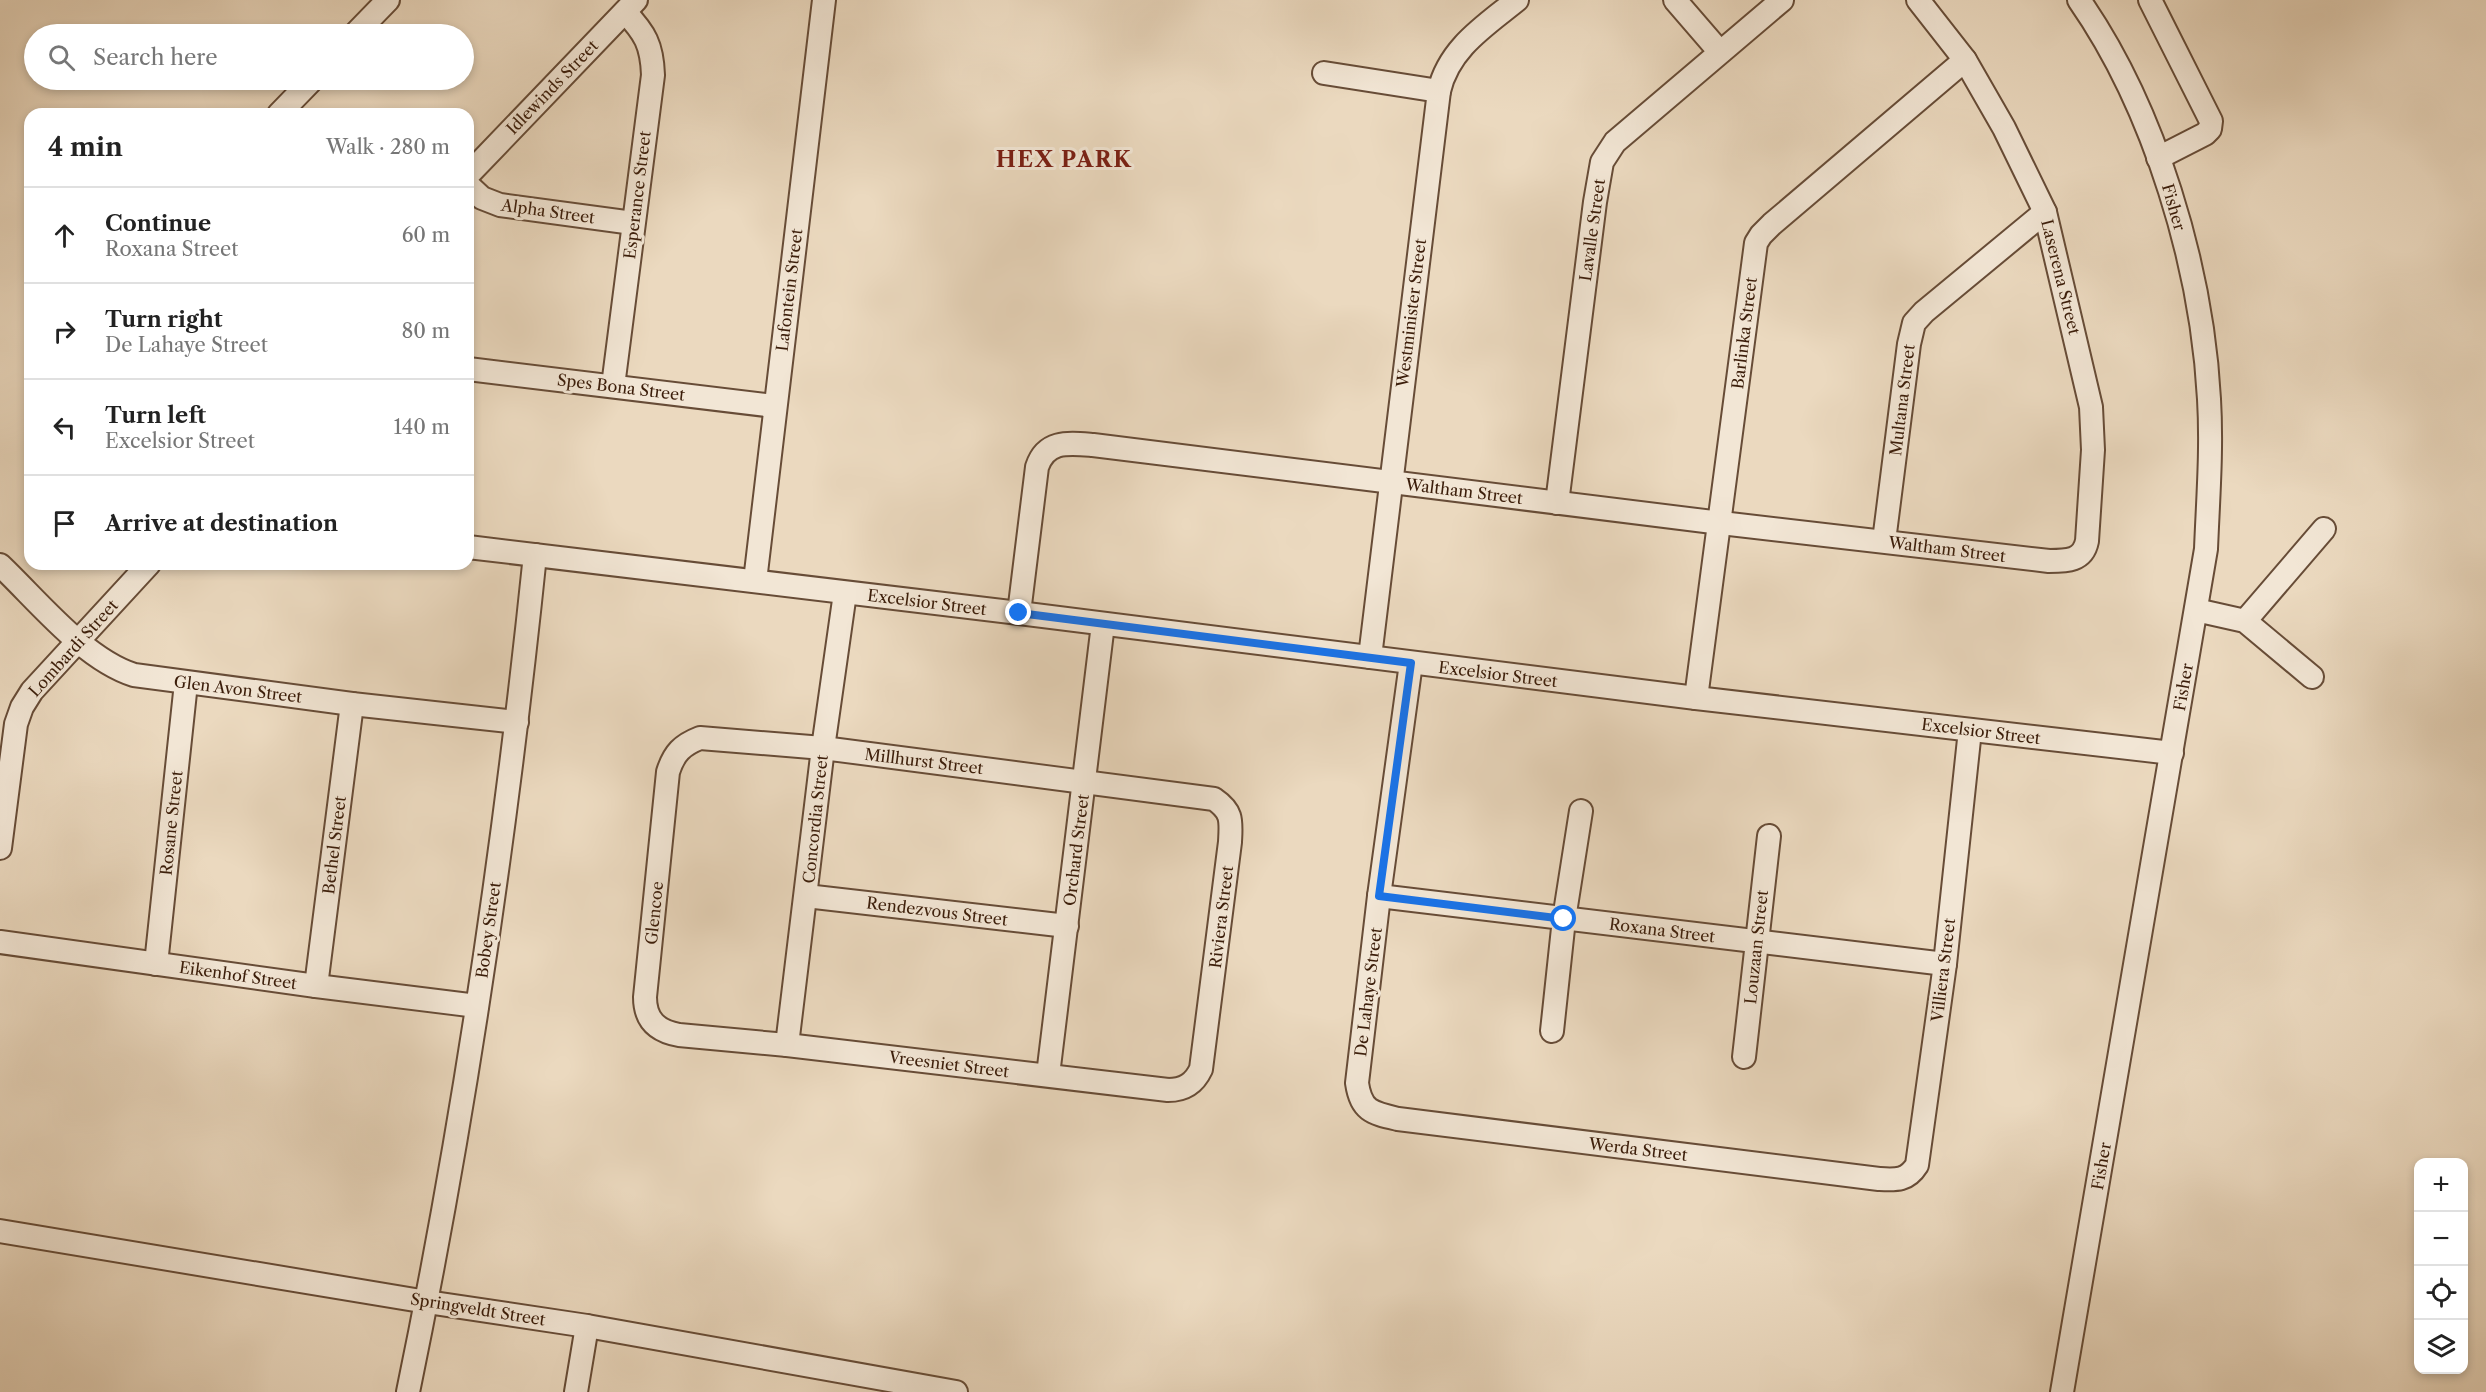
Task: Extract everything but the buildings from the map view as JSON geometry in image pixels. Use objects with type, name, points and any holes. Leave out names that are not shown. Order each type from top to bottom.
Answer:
[{"type":"street","points":[[365,24],[388,0]]},
{"type":"street","name":"Lafontein Street","points":[[755,581],[824,0]]},
{"type":"street","name":"Westminister Street","points":[[1370,657],[1439,91],[1447,65],[1463,45],[1517,0]]},
{"type":"street","points":[[1676,0],[1719,51]]},
{"type":"street","name":"Lavalle Street","points":[[1557,503],[1602,162],[1615,142],[1719,51],[1782,0]]},
{"type":"street","name":"Laserena Street","points":[[1917,0],[1965,60],[2004,128],[2045,212],[2088,388],[2093,438],[2086,546],[2082,554],[2076,558],[2049,561]]},
{"type":"street","points":[[2150,0],[2211,121],[2210,129],[2205,134],[2158,158]]},
{"type":"street","name":"Fisher","points":[[2062,1392],[2206,549],[2211,444],[2207,368],[2196,289],[2166,178],[2131,92],[2089,2]]},
{"type":"street","name":"Idlewinds Street","points":[[474,169],[631,6]]},
{"type":"street","name":"Esperance Street","points":[[613,386],[653,67],[645,36],[631,6]]},
{"type":"street","name":"Barlinka Street","points":[[1696,698],[1721,523],[1754,258],[1761,235],[1965,60]]},
{"type":"street","points":[[1324,73],[1439,91]]},
{"type":"street","points":[[285,108],[302,90]]},
{"type":"street","name":"Alpha Street","points":[[474,191],[482,198],[500,204],[633,223]]},
{"type":"street","name":"Multana Street","points":[[1884,541],[1908,344],[1914,323],[1924,312],[2045,212]]},
{"type":"street","name":"Spes Bona Street","points":[[474,370],[774,406]]},
{"type":"street","name":"Waltham Street","points":[[1019,613],[1037,467],[1045,451],[1058,444],[1093,445],[2049,561]]},
{"type":"street","points":[[2245,621],[2324,529]]},
{"type":"street","name":"Excelsior Street","points":[[474,548],[1696,698],[2172,753]]},
{"type":"street","name":"Bobey Street","points":[[408,1392],[427,1302],[477,1006],[517,722],[535,555]]},
{"type":"street","name":"Glen Avon Street","points":[[0,565],[78,641],[102,661],[122,671],[186,683],[517,722]]},
{"type":"street","name":"Lombardi Street","points":[[0,848],[18,716],[32,692],[143,570]]},
{"type":"street","name":"Concordia Street","points":[[787,1045],[823,748],[845,593]]},
{"type":"street","points":[[2196,610],[2245,621],[2312,677]]},
{"type":"street","name":"Orchard Street","points":[[1048,1075],[1103,624]]},
{"type":"street","name":"De Lahaye Street","points":[[1398,1119],[1366,1108],[1361,1101],[1357,1083],[1379,896],[1411,663]]},
{"type":"street","name":"Rosane Street","points":[[156,964],[186,683]]},
{"type":"street","name":"Bethel Street","points":[[316,986],[352,704]]},
{"type":"street","name":"Villiera Street","points":[[1879,1179],[1906,1178],[1917,1165],[1945,964],[1970,730]]},
{"type":"street","name":"Millhurst Street","points":[[668,772],[677,751],[683,745],[700,738],[823,748],[1196,795]]},
{"type":"street","name":"Glencoe","points":[[668,772],[645,1007],[647,1015],[656,1026],[679,1035]]},
{"type":"street","name":"Riviera Street","points":[[1196,795],[1214,799],[1227,809],[1231,826],[1203,1060]]},
{"type":"street","points":[[1552,1031],[1564,919],[1581,811]]},
{"type":"street","name":"Louzaan Street","points":[[1744,1057],[1769,836]]},
{"type":"street","name":"Rendezvous Street","points":[[806,896],[1066,926]]},
{"type":"street","name":"Roxana Street","points":[[1379,896],[1945,964]]},
{"type":"street","name":"Eikenhof Street","points":[[0,942],[477,1006]]},
{"type":"street","name":"Vreesniet Street","points":[[679,1035],[787,1045],[1177,1090],[1185,1088],[1198,1076],[1203,1060]]},
{"type":"street","name":"Werda Street","points":[[1398,1119],[1879,1179]]},
{"type":"street","name":"Springveldt Street","points":[[0,1231],[586,1326],[956,1392]]},
{"type":"street","points":[[576,1392],[586,1326]]},
{"type":"district","name":"HEX PARK","points":[[1064,159]]},
{"type":"route","points":[[1019,613],[1411,663],[1379,896],[1564,919]]}]
